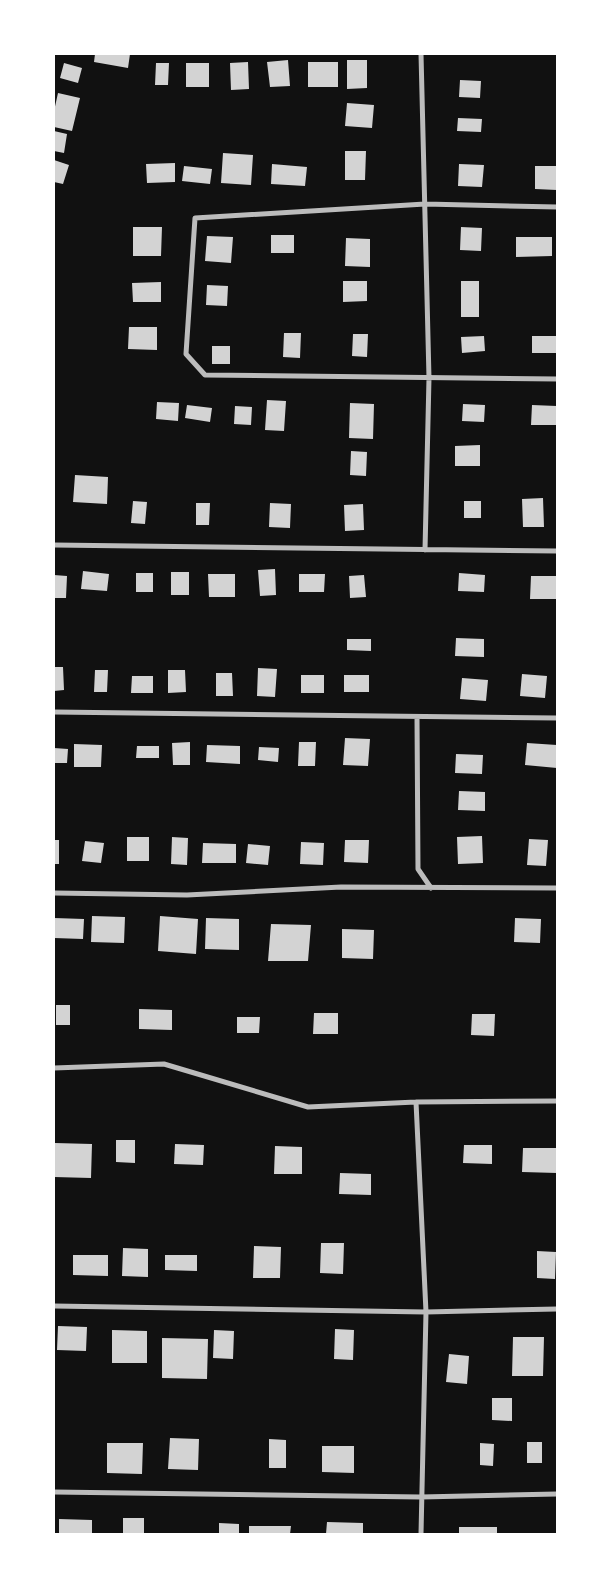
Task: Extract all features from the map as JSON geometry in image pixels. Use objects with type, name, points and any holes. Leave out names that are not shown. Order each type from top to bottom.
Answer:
[{"type":"street","points":[[421,54],[429,378],[424,550]]},
{"type":"street","points":[[557,207],[424,204],[195,218],[186,354],[205,375],[557,379]]},
{"type":"street","points":[[54,545],[557,551]]},
{"type":"street","points":[[54,712],[557,718]]},
{"type":"street","points":[[417,717],[418,869],[431,888]]},
{"type":"street","points":[[54,894],[187,895],[341,887],[557,888]]},
{"type":"street","points":[[54,1068],[164,1064],[308,1107],[416,1102],[557,1101]]},
{"type":"street","points":[[416,1102],[426,1312],[421,1534]]},
{"type":"street","points":[[54,1306],[426,1312],[557,1309]]},
{"type":"street","points":[[54,1492],[421,1496],[557,1494]]},
{"type":"building","points":[[95,54],[130,54],[128,68],[94,62]]},
{"type":"building","points":[[288,60],[290,86],[270,87],[267,62]]},
{"type":"building","points":[[347,60],[367,60],[367,88],[347,89]]},
{"type":"building","points":[[248,62],[249,89],[231,90],[230,63]]},
{"type":"building","points":[[308,62],[338,62],[338,87],[308,87]]},
{"type":"building","points":[[64,63],[82,68],[78,83],[60,78]]},
{"type":"building","points":[[156,63],[169,63],[168,85],[155,85]]},
{"type":"building","points":[[186,63],[209,63],[209,87],[186,87]]},
{"type":"building","points":[[460,80],[481,81],[480,98],[459,97]]},
{"type":"building","points":[[58,93],[80,98],[72,131],[54,127],[54,111]]},
{"type":"building","points":[[347,103],[374,105],[372,128],[345,126]]},
{"type":"building","points":[[458,118],[482,119],[481,132],[457,131]]},
{"type":"building","points":[[54,131],[67,134],[64,153],[54,151]]},
{"type":"building","points":[[345,151],[366,151],[365,180],[345,180]]},
{"type":"building","points":[[223,153],[253,155],[251,185],[221,183]]},
{"type":"building","points":[[54,160],[69,165],[63,184],[54,182]]},
{"type":"building","points":[[175,163],[175,182],[147,183],[146,164]]},
{"type":"building","points":[[272,164],[307,167],[305,186],[271,184]]},
{"type":"building","points":[[459,164],[484,165],[482,187],[458,186]]},
{"type":"building","points":[[184,166],[212,169],[210,184],[182,181]]},
{"type":"building","points":[[535,166],[557,166],[557,190],[535,189]]},
{"type":"building","points":[[133,227],[162,227],[161,256],[133,256]]},
{"type":"building","points":[[461,227],[482,228],[481,251],[460,250]]},
{"type":"building","points":[[271,235],[294,235],[294,253],[271,253]]},
{"type":"building","points":[[207,236],[233,237],[231,263],[205,261]]},
{"type":"building","points":[[516,237],[552,237],[552,256],[516,257]]},
{"type":"building","points":[[346,238],[370,239],[370,267],[345,266]]},
{"type":"building","points":[[343,281],[367,281],[367,301],[343,302]]},
{"type":"building","points":[[461,281],[479,281],[479,317],[461,317]]},
{"type":"building","points":[[161,282],[161,302],[133,302],[132,283]]},
{"type":"building","points":[[207,285],[228,286],[227,306],[206,305]]},
{"type":"building","points":[[129,327],[157,327],[157,350],[128,349]]},
{"type":"building","points":[[284,333],[301,333],[300,358],[283,357]]},
{"type":"building","points":[[353,334],[368,334],[367,357],[352,356]]},
{"type":"building","points":[[484,336],[485,351],[462,353],[461,337]]},
{"type":"building","points":[[532,336],[556,336],[556,353],[532,353]]},
{"type":"building","points":[[212,346],[230,346],[230,364],[212,364]]},
{"type":"building","points":[[267,400],[286,401],[284,431],[265,430]]},
{"type":"building","points":[[157,402],[179,403],[178,421],[156,419]]},
{"type":"building","points":[[350,403],[374,404],[373,439],[349,438]]},
{"type":"building","points":[[463,404],[485,405],[484,422],[462,421]]},
{"type":"building","points":[[187,405],[212,408],[210,422],[185,418]]},
{"type":"building","points":[[532,405],[557,406],[557,425],[531,425]]},
{"type":"building","points":[[235,406],[252,407],[251,425],[234,424]]},
{"type":"building","points":[[480,445],[480,466],[455,466],[455,446]]},
{"type":"building","points":[[351,451],[367,452],[366,476],[350,475]]},
{"type":"building","points":[[75,475],[108,477],[107,504],[73,502]]},
{"type":"building","points":[[543,498],[544,527],[523,527],[522,499]]},
{"type":"building","points":[[133,501],[147,502],[145,524],[131,523]]},
{"type":"building","points":[[464,501],[481,501],[481,518],[464,518]]},
{"type":"building","points":[[196,503],[210,503],[209,525],[196,525]]},
{"type":"building","points":[[270,503],[291,504],[290,528],[269,527]]},
{"type":"building","points":[[363,504],[364,530],[345,531],[344,505]]},
{"type":"building","points":[[275,569],[276,595],[260,596],[258,570]]},
{"type":"building","points":[[83,571],[109,574],[107,591],[81,589]]},
{"type":"building","points":[[171,572],[189,572],[189,595],[171,595]]},
{"type":"building","points":[[136,573],[153,573],[153,592],[136,592]]},
{"type":"building","points":[[459,573],[485,575],[484,592],[458,591]]},
{"type":"building","points":[[208,574],[235,574],[235,597],[209,597]]},
{"type":"building","points":[[299,574],[325,574],[324,592],[299,592]]},
{"type":"building","points":[[54,575],[67,576],[66,598],[54,598]]},
{"type":"building","points":[[364,575],[366,597],[350,598],[349,576]]},
{"type":"building","points":[[531,576],[557,576],[557,599],[530,599]]},
{"type":"building","points":[[456,638],[484,639],[484,657],[455,656]]},
{"type":"building","points":[[347,639],[371,639],[371,651],[347,650]]},
{"type":"building","points":[[54,667],[63,667],[64,690],[54,691]]},
{"type":"building","points":[[258,668],[277,669],[275,697],[257,696]]},
{"type":"building","points":[[95,670],[108,670],[107,692],[94,692]]},
{"type":"building","points":[[168,670],[185,670],[186,692],[168,693]]},
{"type":"building","points":[[216,673],[232,673],[233,696],[216,696]]},
{"type":"building","points":[[522,674],[547,676],[545,698],[520,696]]},
{"type":"building","points":[[301,675],[324,675],[324,693],[301,693]]},
{"type":"building","points":[[344,675],[369,675],[369,692],[344,692]]},
{"type":"building","points":[[132,676],[153,676],[153,693],[131,693]]},
{"type":"building","points":[[462,678],[488,680],[486,701],[460,699]]},
{"type":"building","points":[[345,738],[370,739],[368,766],[343,765]]},
{"type":"building","points":[[190,742],[190,765],[173,765],[172,743]]},
{"type":"building","points":[[299,742],[316,742],[315,766],[298,766]]},
{"type":"building","points":[[527,743],[557,745],[557,768],[525,765]]},
{"type":"building","points":[[74,744],[102,745],[101,767],[74,767]]},
{"type":"building","points":[[207,745],[240,746],[240,764],[206,762]]},
{"type":"building","points":[[137,746],[159,746],[159,758],[136,758]]},
{"type":"building","points":[[259,747],[279,748],[278,762],[258,760]]},
{"type":"building","points":[[54,748],[68,749],[67,763],[54,763]]},
{"type":"building","points":[[456,754],[483,755],[482,774],[455,773]]},
{"type":"building","points":[[459,791],[485,792],[485,811],[458,810]]},
{"type":"building","points":[[482,836],[483,863],[458,864],[457,837]]},
{"type":"building","points":[[127,837],[149,837],[149,861],[127,861]]},
{"type":"building","points":[[172,837],[188,838],[187,865],[171,864]]},
{"type":"building","points":[[529,839],[548,840],[546,866],[527,865]]},
{"type":"building","points":[[54,840],[59,840],[59,864],[54,864]]},
{"type":"building","points":[[345,840],[369,840],[368,863],[344,862]]},
{"type":"building","points":[[85,841],[104,843],[101,863],[82,861]]},
{"type":"building","points":[[301,842],[324,843],[323,865],[300,864]]},
{"type":"building","points":[[203,843],[236,844],[236,863],[202,863]]},
{"type":"building","points":[[248,844],[270,846],[268,865],[246,863]]},
{"type":"building","points":[[92,916],[125,917],[124,943],[91,942]]},
{"type":"building","points":[[160,916],[198,919],[196,954],[158,951]]},
{"type":"building","points":[[54,918],[84,919],[83,939],[54,938]]},
{"type":"building","points":[[206,918],[239,919],[239,950],[205,949]]},
{"type":"building","points":[[515,918],[541,919],[540,943],[514,942]]},
{"type":"building","points":[[271,924],[311,925],[308,961],[268,961]]},
{"type":"building","points":[[342,929],[374,930],[373,959],[342,958]]},
{"type":"building","points":[[56,1005],[70,1005],[70,1025],[56,1025]]},
{"type":"building","points":[[139,1009],[172,1010],[172,1030],[139,1029]]},
{"type":"building","points":[[314,1013],[338,1013],[338,1034],[313,1034]]},
{"type":"building","points":[[472,1014],[495,1014],[494,1036],[471,1035]]},
{"type":"building","points":[[237,1017],[260,1017],[259,1033],[237,1033]]},
{"type":"building","points":[[116,1140],[135,1140],[135,1163],[116,1162]]},
{"type":"building","points":[[55,1143],[92,1144],[91,1178],[54,1177]]},
{"type":"building","points":[[175,1144],[204,1145],[203,1165],[174,1164]]},
{"type":"building","points":[[464,1145],[492,1145],[492,1164],[463,1163]]},
{"type":"building","points":[[275,1146],[302,1147],[302,1174],[274,1174]]},
{"type":"building","points":[[523,1148],[557,1148],[557,1173],[522,1172]]},
{"type":"building","points":[[340,1173],[371,1174],[371,1195],[339,1194]]},
{"type":"building","points":[[321,1243],[344,1243],[343,1274],[320,1273]]},
{"type":"building","points":[[254,1246],[281,1247],[280,1278],[253,1278]]},
{"type":"building","points":[[123,1248],[148,1249],[148,1277],[122,1276]]},
{"type":"building","points":[[537,1251],[556,1252],[555,1279],[537,1278]]},
{"type":"building","points":[[73,1255],[108,1255],[108,1276],[73,1275]]},
{"type":"building","points":[[165,1255],[197,1255],[197,1271],[165,1270]]},
{"type":"building","points":[[58,1326],[87,1327],[86,1351],[57,1350]]},
{"type":"building","points":[[335,1329],[354,1330],[353,1360],[334,1359]]},
{"type":"building","points":[[112,1330],[147,1331],[147,1363],[112,1363]]},
{"type":"building","points":[[214,1330],[234,1331],[233,1359],[213,1358]]},
{"type":"building","points":[[513,1337],[544,1337],[543,1376],[512,1376]]},
{"type":"building","points":[[162,1338],[208,1339],[207,1379],[162,1378]]},
{"type":"building","points":[[449,1354],[469,1356],[467,1384],[446,1382]]},
{"type":"building","points":[[492,1398],[512,1398],[512,1421],[492,1420]]},
{"type":"building","points":[[170,1438],[199,1439],[198,1470],[168,1469]]},
{"type":"building","points":[[269,1439],[286,1440],[286,1468],[269,1468]]},
{"type":"building","points":[[527,1442],[542,1442],[542,1463],[527,1463]]},
{"type":"building","points":[[107,1443],[143,1443],[142,1474],[107,1473]]},
{"type":"building","points":[[480,1443],[494,1444],[493,1466],[480,1465]]},
{"type":"building","points":[[322,1446],[354,1446],[354,1473],[322,1472]]},
{"type":"building","points":[[123,1518],[144,1518],[144,1534],[123,1534]]},
{"type":"building","points":[[59,1519],[92,1520],[92,1534],[59,1534]]},
{"type":"building","points":[[327,1522],[363,1523],[363,1534],[326,1534]]},
{"type":"building","points":[[219,1523],[239,1524],[239,1534],[219,1534]]},
{"type":"building","points":[[249,1526],[291,1526],[290,1534],[249,1534]]},
{"type":"building","points":[[459,1527],[497,1527],[497,1534],[459,1534]]}]
